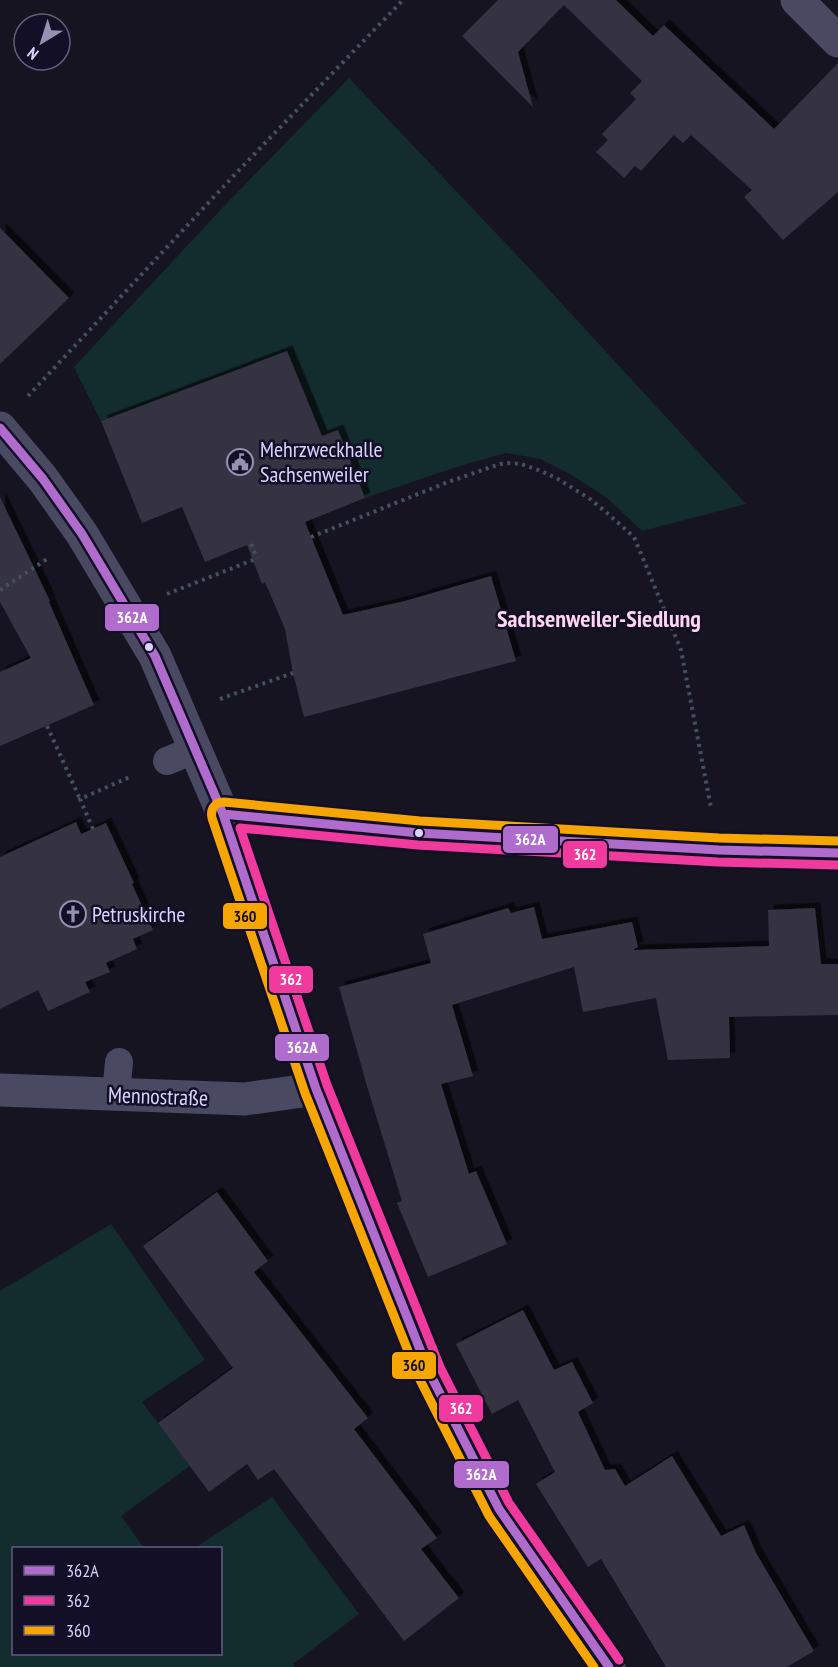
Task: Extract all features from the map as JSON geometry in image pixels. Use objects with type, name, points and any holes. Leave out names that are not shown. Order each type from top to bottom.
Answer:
[{"type":"street","points":[[797,0],[838,40]]},
{"type":"street","points":[[0,428],[44,479],[82,534],[156,657],[180,713],[181,755],[223,814],[316,1089],[429,1372],[500,1509],[609,1667]]},
{"type":"street","points":[[223,814],[431,834],[719,850],[838,853]]},
{"type":"street","name":"Mennostraße","points":[[0,1090],[245,1099],[316,1089]]},
{"type":"lane","points":[[116,1094],[119,1062]]},
{"type":"path","points":[[24,400],[240,169],[403,0]]},
{"type":"path","points":[[311,537],[448,482],[500,464],[521,464],[541,471],[590,499],[634,537],[681,650],[710,805]]},
{"type":"path","points":[[128,609],[255,559],[251,544]]},
{"type":"path","points":[[0,590],[49,557]]},
{"type":"path","points":[[180,713],[293,673]]},
{"type":"path","points":[[47,726],[93,829]]},
{"type":"path","points":[[80,799],[124,780]]},
{"type":"green space","points":[[349,78],[529,268],[746,504],[642,531],[607,498],[568,473],[540,459],[506,453],[453,468],[365,498],[338,430],[322,436],[287,351],[101,421],[74,367],[227,203]]},
{"type":"green space","points":[[111,1224],[205,1360],[142,1402],[190,1466],[121,1516],[143,1547],[12,1547],[12,1655],[222,1655],[222,1547],[197,1547],[272,1497],[359,1614],[293,1664],[294,1667],[0,1667],[0,1291]]},
{"type":"building","points":[[498,0],[616,0],[653,36],[664,25],[774,129],[838,63],[838,192],[783,240],[744,197],[752,190],[691,135],[683,143],[674,135],[641,171],[635,166],[624,178],[596,152],[608,140],[602,134],[636,99],[630,93],[642,81],[564,5],[518,52],[533,107],[462,36]]},
{"type":"building","points":[[0,228],[69,298],[0,364]]},
{"type":"building","points":[[287,351],[322,436],[338,430],[365,498],[305,522],[343,615],[405,601],[491,576],[516,661],[304,717],[285,629],[265,582],[262,584],[247,545],[205,562],[182,507],[142,523],[101,421]]},
{"type":"building","points":[[0,497],[50,601],[94,705],[0,746],[0,672],[31,658],[0,602]]},
{"type":"building","name":"Petruskirche","points":[[76,822],[81,834],[106,823],[153,930],[133,939],[137,949],[106,963],[110,972],[85,982],[90,992],[48,1011],[38,990],[0,1009],[0,857]]},
{"type":"building","points":[[534,907],[542,939],[632,922],[638,947],[634,950],[769,946],[768,910],[815,908],[821,964],[838,964],[838,1015],[729,1017],[730,1058],[668,1060],[656,998],[583,1012],[574,967],[452,1005],[473,1076],[441,1084],[469,1174],[476,1171],[507,1244],[428,1277],[397,1203],[402,1201],[339,987],[431,963],[423,934],[508,908],[511,913]]},
{"type":"building","points":[[217,1192],[268,1261],[254,1272],[368,1418],[354,1429],[437,1538],[421,1549],[459,1598],[404,1641],[274,1469],[258,1480],[247,1464],[209,1492],[158,1423],[233,1368],[143,1246]]},
{"type":"building","points":[[523,1310],[554,1370],[572,1362],[593,1403],[578,1412],[605,1470],[615,1469],[625,1486],[672,1456],[721,1536],[744,1525],[756,1553],[814,1651],[787,1667],[666,1667],[601,1559],[588,1567],[536,1484],[555,1472],[518,1400],[492,1414],[456,1344]]},
{"type":"transit line","name":"362A","points":[[0,428],[43,479],[82,534],[155,656],[223,814],[316,1089],[429,1372],[499,1509],[609,1667]]},
{"type":"transit line","name":"360","points":[[594,1667],[489,1516],[418,1376],[305,1093],[212,818],[213,809],[218,803],[224,802],[420,821],[719,838],[838,841]]},
{"type":"transit line","name":"362A","points":[[223,814],[419,833],[719,850],[838,853]]},
{"type":"transit line","name":"362","points":[[619,1660],[509,1503],[440,1367],[327,1085],[240,828],[418,845],[718,862],[838,865]]},
{"type":"place","name":"Mehrzweckhalle Sachsenweiler","points":[[240,462]]},
{"type":"place","name":"Petruskirche","points":[[73,914]]},
{"type":"district","name":"Sachsenweiler-Siedlung","points":[[599,618]]}]
